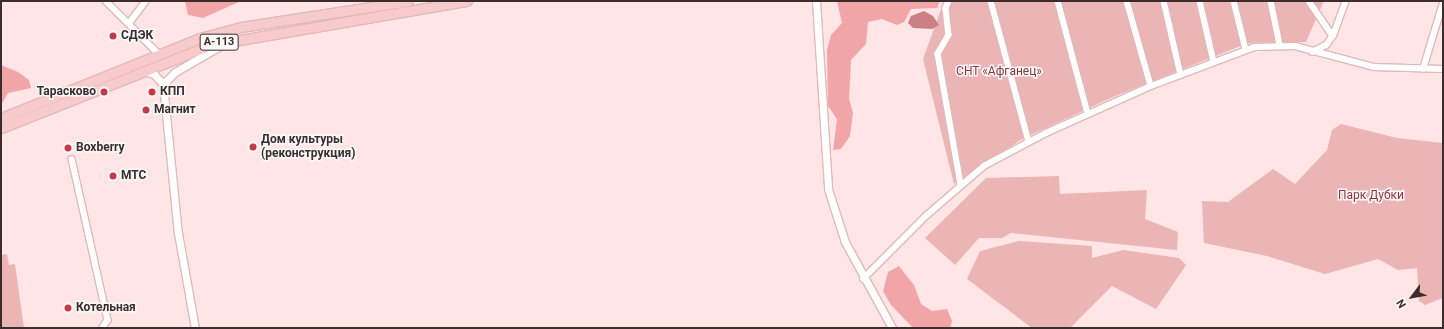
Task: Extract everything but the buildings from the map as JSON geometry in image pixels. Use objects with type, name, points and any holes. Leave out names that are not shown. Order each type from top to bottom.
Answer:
[{"type":"highway","name":"А-113","points":[[1,118],[158,54],[227,31],[408,1]]},
{"type":"highway","name":"А-113","points":[[1,128],[143,71],[234,39],[467,1]]},
{"type":"street","points":[[106,1],[130,22],[158,54]]},
{"type":"street","points":[[130,22],[146,1]]},
{"type":"street","points":[[816,1],[826,176],[839,228],[863,279],[892,328]]},
{"type":"street","points":[[949,1],[946,8],[949,35],[938,54],[961,185]]},
{"type":"street","points":[[991,1],[1029,142]]},
{"type":"street","points":[[1058,1],[1088,114]]},
{"type":"street","points":[[1127,1],[1150,86]]},
{"type":"street","points":[[1164,1],[1181,75]]},
{"type":"street","points":[[1200,1],[1214,62]]},
{"type":"street","points":[[1234,1],[1246,50]]},
{"type":"street","points":[[1272,1],[1280,45]]},
{"type":"street","points":[[1309,1],[1333,36]]},
{"type":"street","points":[[1313,52],[1327,45],[1333,36],[1346,1]]},
{"type":"street","points":[[1423,69],[1443,3]]},
{"type":"street","points":[[163,84],[175,72],[234,39]]},
{"type":"street","points":[[863,279],[926,215],[984,166],[1029,142],[1150,86],[1246,50],[1280,45],[1374,67],[1423,69],[1443,68]]},
{"type":"street","points":[[143,71],[154,74],[163,84],[178,233],[195,328]]},
{"type":"street","points":[[72,159],[108,320],[103,328]]},
{"type":"green space","name":"СНТ «Афганец»","points":[[944,1],[1324,1],[1306,42],[1248,43],[1113,97],[1022,139],[954,184],[923,59]]},
{"type":"green space","name":"Парк Дубки","points":[[1341,124],[1397,138],[1443,143],[1443,298],[1425,305],[1419,301],[1417,268],[1398,270],[1378,259],[1325,274],[1267,256],[1204,243],[1202,201],[1228,202],[1273,169],[1295,184],[1327,150],[1332,130]]},
{"type":"green space","points":[[1059,176],[1060,194],[1147,190],[1145,219],[1178,232],[1177,250],[1011,233],[1002,238],[979,238],[955,265],[925,238],[986,178]]},
{"type":"green space","points":[[1019,241],[1092,246],[1092,258],[1123,250],[1179,258],[1186,265],[1156,309],[1112,286],[1070,328],[1032,328],[967,279],[980,251]]},
{"type":"green space","points":[[7,254],[9,265],[15,264],[24,328],[1,328],[1,255]]},
{"type":"shaded area","points":[[185,1],[241,1],[203,18],[188,15]]},
{"type":"shaded area","points":[[837,1],[940,1],[937,8],[911,9],[904,22],[897,25],[882,19],[868,22],[866,44],[851,60],[849,99],[853,113],[850,136],[841,149],[833,150],[837,119],[828,106],[827,50],[831,35],[842,23]]},
{"type":"shaded area","points":[[924,11],[933,16],[939,25],[932,29],[913,28],[908,23],[911,16]]},
{"type":"shaded area","points":[[1,65],[18,72],[29,80],[31,88],[8,93],[1,105]]},
{"type":"shaded area","points":[[899,266],[914,285],[921,304],[932,311],[947,309],[952,321],[950,328],[913,328],[891,305],[883,291],[888,272]]},
{"type":"place","name":"СДЭК","points":[[113,36]]},
{"type":"place","name":"Тарасково","points":[[104,92]]},
{"type":"place","name":"КПП","points":[[152,92]]},
{"type":"place","name":"Магнит","points":[[146,110]]},
{"type":"place","name":"Дом культуры (реконструкция)","points":[[253,147]]},
{"type":"place","name":"Boxberry","points":[[68,148]]},
{"type":"place","name":"МТС","points":[[113,176]]},
{"type":"place","name":"Котельная","points":[[68,308]]}]
